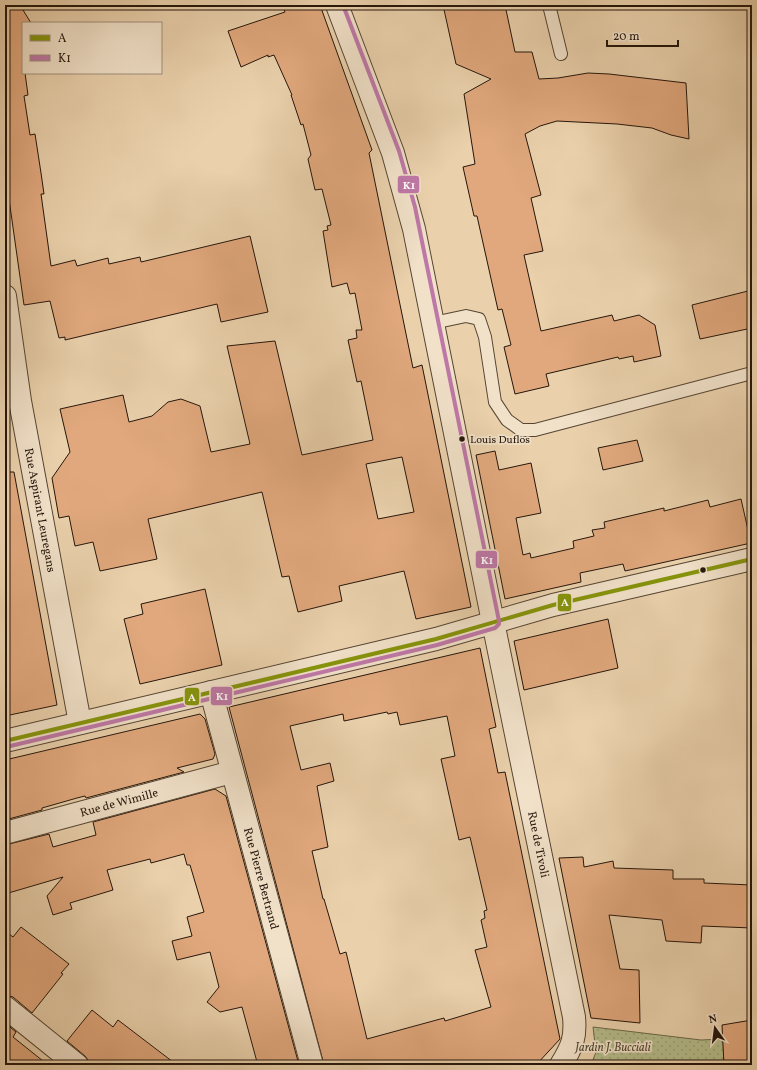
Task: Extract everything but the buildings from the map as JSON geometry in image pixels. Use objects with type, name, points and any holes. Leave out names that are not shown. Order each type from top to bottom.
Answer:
[{"type":"street","name":"Rue de Tivoli","points":[[338,5],[399,172],[414,229],[574,1017],[575,1032],[572,1046],[561,1065]]},
{"type":"street","name":"Rue Aspirant Leuregans","points":[[5,296],[19,394],[80,723]]},
{"type":"street","points":[[5,741],[436,640],[553,605],[752,559]]},
{"type":"street","name":"Rue Pierre Bertrand","points":[[211,692],[312,1065]]},
{"type":"street","name":"Rue de Wimille","points":[[5,833],[232,772]]},
{"type":"street","points":[[5,1007],[77,1065]]},
{"type":"lane","points":[[549,5],[561,54]]},
{"type":"lane","points":[[433,323],[466,316],[479,319],[485,337],[495,402],[507,420],[521,430],[535,430],[752,373]]},
{"type":"green space","name":"Jardin J. Bucciali","points":[[593,1027],[701,1040],[723,1039],[724,1065],[591,1065],[596,1052]]},
{"type":"transit line","name":"K1","points":[[6,747],[437,645],[495,628],[499,624],[415,207],[399,151],[343,5]]},
{"type":"transit line","name":"A","points":[[5,741],[436,639],[553,605],[752,559]]},
{"type":"place","name":"Louis Duflos","points":[[462,439]]}]
